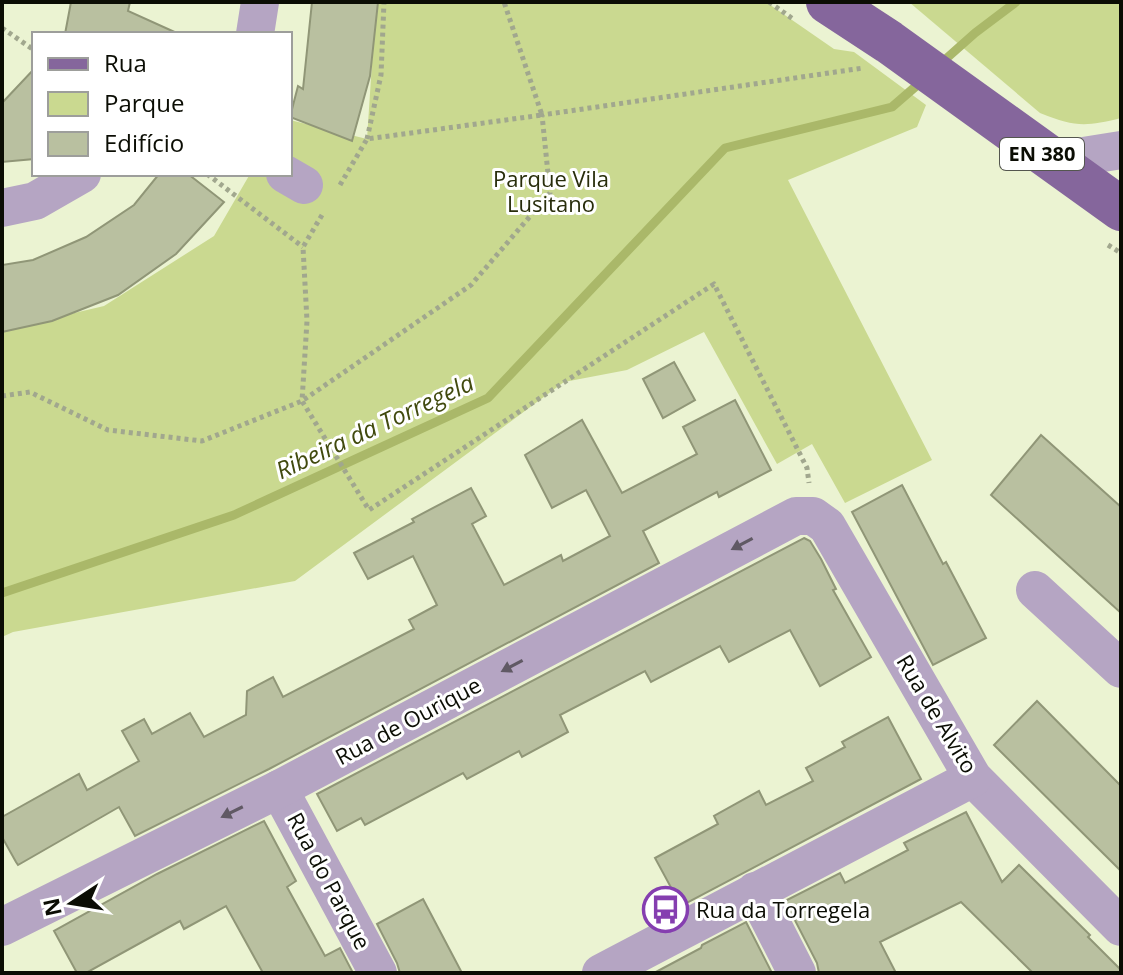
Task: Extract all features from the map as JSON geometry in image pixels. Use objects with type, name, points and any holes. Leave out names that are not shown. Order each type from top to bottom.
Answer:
[{"type":"main road","name":"EN 380","points":[[871,26],[963,98],[1052,161],[1117,193]]},
{"type":"street","points":[[255,32],[260,2]]},
{"type":"street","points":[[1052,161],[1121,150]]},
{"type":"street","points":[[2,208],[35,201],[79,176]]},
{"type":"street","name":"Rua de Ourique","points":[[2,927],[279,789],[796,516],[813,516]]},
{"type":"street","name":"Rua de Alvito","points":[[813,516],[827,526],[973,778],[1121,927]]},
{"type":"street","points":[[1035,590],[1121,669]]},
{"type":"street","points":[[601,973],[973,778]]},
{"type":"street","name":"Rua do Parque","points":[[279,789],[378,973]]},
{"type":"street","points":[[755,891],[797,973]]},
{"type":"path","points":[[384,2],[381,75],[367,139],[313,190],[303,247],[307,321],[302,401],[369,510],[714,284],[807,468],[813,516]]},
{"type":"path","points":[[2,396],[30,392],[108,430],[202,441],[302,401],[471,285],[550,193],[542,115],[504,2]]},
{"type":"path","points":[[367,139],[842,73],[873,66],[871,26]]},
{"type":"path","points":[[2,28],[32,49]]},
{"type":"path","points":[[210,176],[303,247]]},
{"type":"green space","name":"Parque Vila Lusitano","points":[[376,2],[766,2],[834,49],[854,52],[926,105],[917,127],[788,180],[932,460],[845,503],[812,444],[777,464],[704,332],[627,370],[564,382],[295,581],[13,632],[2,637],[2,330],[104,306],[214,236],[249,176],[292,176],[292,120],[367,139]]},
{"type":"green space","points":[[909,2],[1121,2],[1121,118],[1080,124],[1040,113]]},
{"type":"building","points":[[71,2],[130,2],[128,11],[175,32],[65,32]]},
{"type":"building","points":[[312,2],[378,2],[370,76],[352,141],[292,118],[298,86],[303,89]]},
{"type":"building","points":[[32,71],[32,159],[2,162],[2,103]]},
{"type":"building","points":[[157,176],[191,176],[224,202],[176,254],[118,295],[52,321],[2,332],[2,265],[33,260],[86,237],[134,205]]},
{"type":"building","points":[[674,362],[695,400],[663,418],[643,379]]},
{"type":"building","points":[[735,400],[771,470],[719,497],[717,492],[643,531],[659,563],[269,769],[135,836],[119,807],[18,865],[16,862],[2,837],[2,817],[79,774],[87,790],[139,761],[122,731],[144,719],[152,734],[190,713],[204,737],[246,715],[247,691],[273,677],[283,697],[414,629],[409,620],[437,605],[413,556],[368,579],[354,553],[471,488],[486,516],[472,524],[504,585],[561,555],[563,561],[610,536],[586,490],[552,508],[525,455],[582,420],[622,493],[697,454],[683,427]]},
{"type":"building","points":[[1041,435],[1121,507],[1121,613],[991,495]]},
{"type":"building","points":[[902,485],[986,638],[933,665],[852,512]]},
{"type":"building","points":[[804,538],[810,541],[821,559],[836,589],[833,590],[871,657],[820,686],[790,630],[729,662],[720,646],[651,682],[645,671],[560,715],[568,732],[522,757],[519,751],[467,779],[463,773],[365,825],[361,818],[337,831],[317,794]]},
{"type":"building","points":[[1037,701],[1121,786],[1121,871],[994,745]]},
{"type":"building","points":[[888,717],[921,779],[681,906],[655,858],[718,824],[714,816],[759,791],[766,805],[813,781],[806,768],[845,747],[842,742]]},
{"type":"building","points":[[966,812],[1002,882],[1019,865],[1090,935],[1088,937],[1121,973],[1033,973],[961,902],[880,942],[896,973],[819,973],[817,963],[785,901],[840,873],[845,883],[908,850],[904,843]]},
{"type":"building","points":[[264,821],[296,881],[287,887],[325,956],[340,948],[353,973],[263,973],[226,906],[184,929],[180,921],[86,973],[77,973],[54,931],[157,874]]},
{"type":"building","points":[[423,899],[462,973],[400,973],[377,924]]},
{"type":"building","points":[[746,922],[772,973],[654,973],[702,945]]},
{"type":"waterway","name":"Ribeira da Torregela","points":[[939,65],[1016,2]]},
{"type":"waterway","name":"Ribeira da Torregela","points":[[2,593],[234,515],[488,398],[725,148],[892,107],[922,81]]},
{"type":"place","name":"Rua da Torregela","points":[[665,910]]}]
